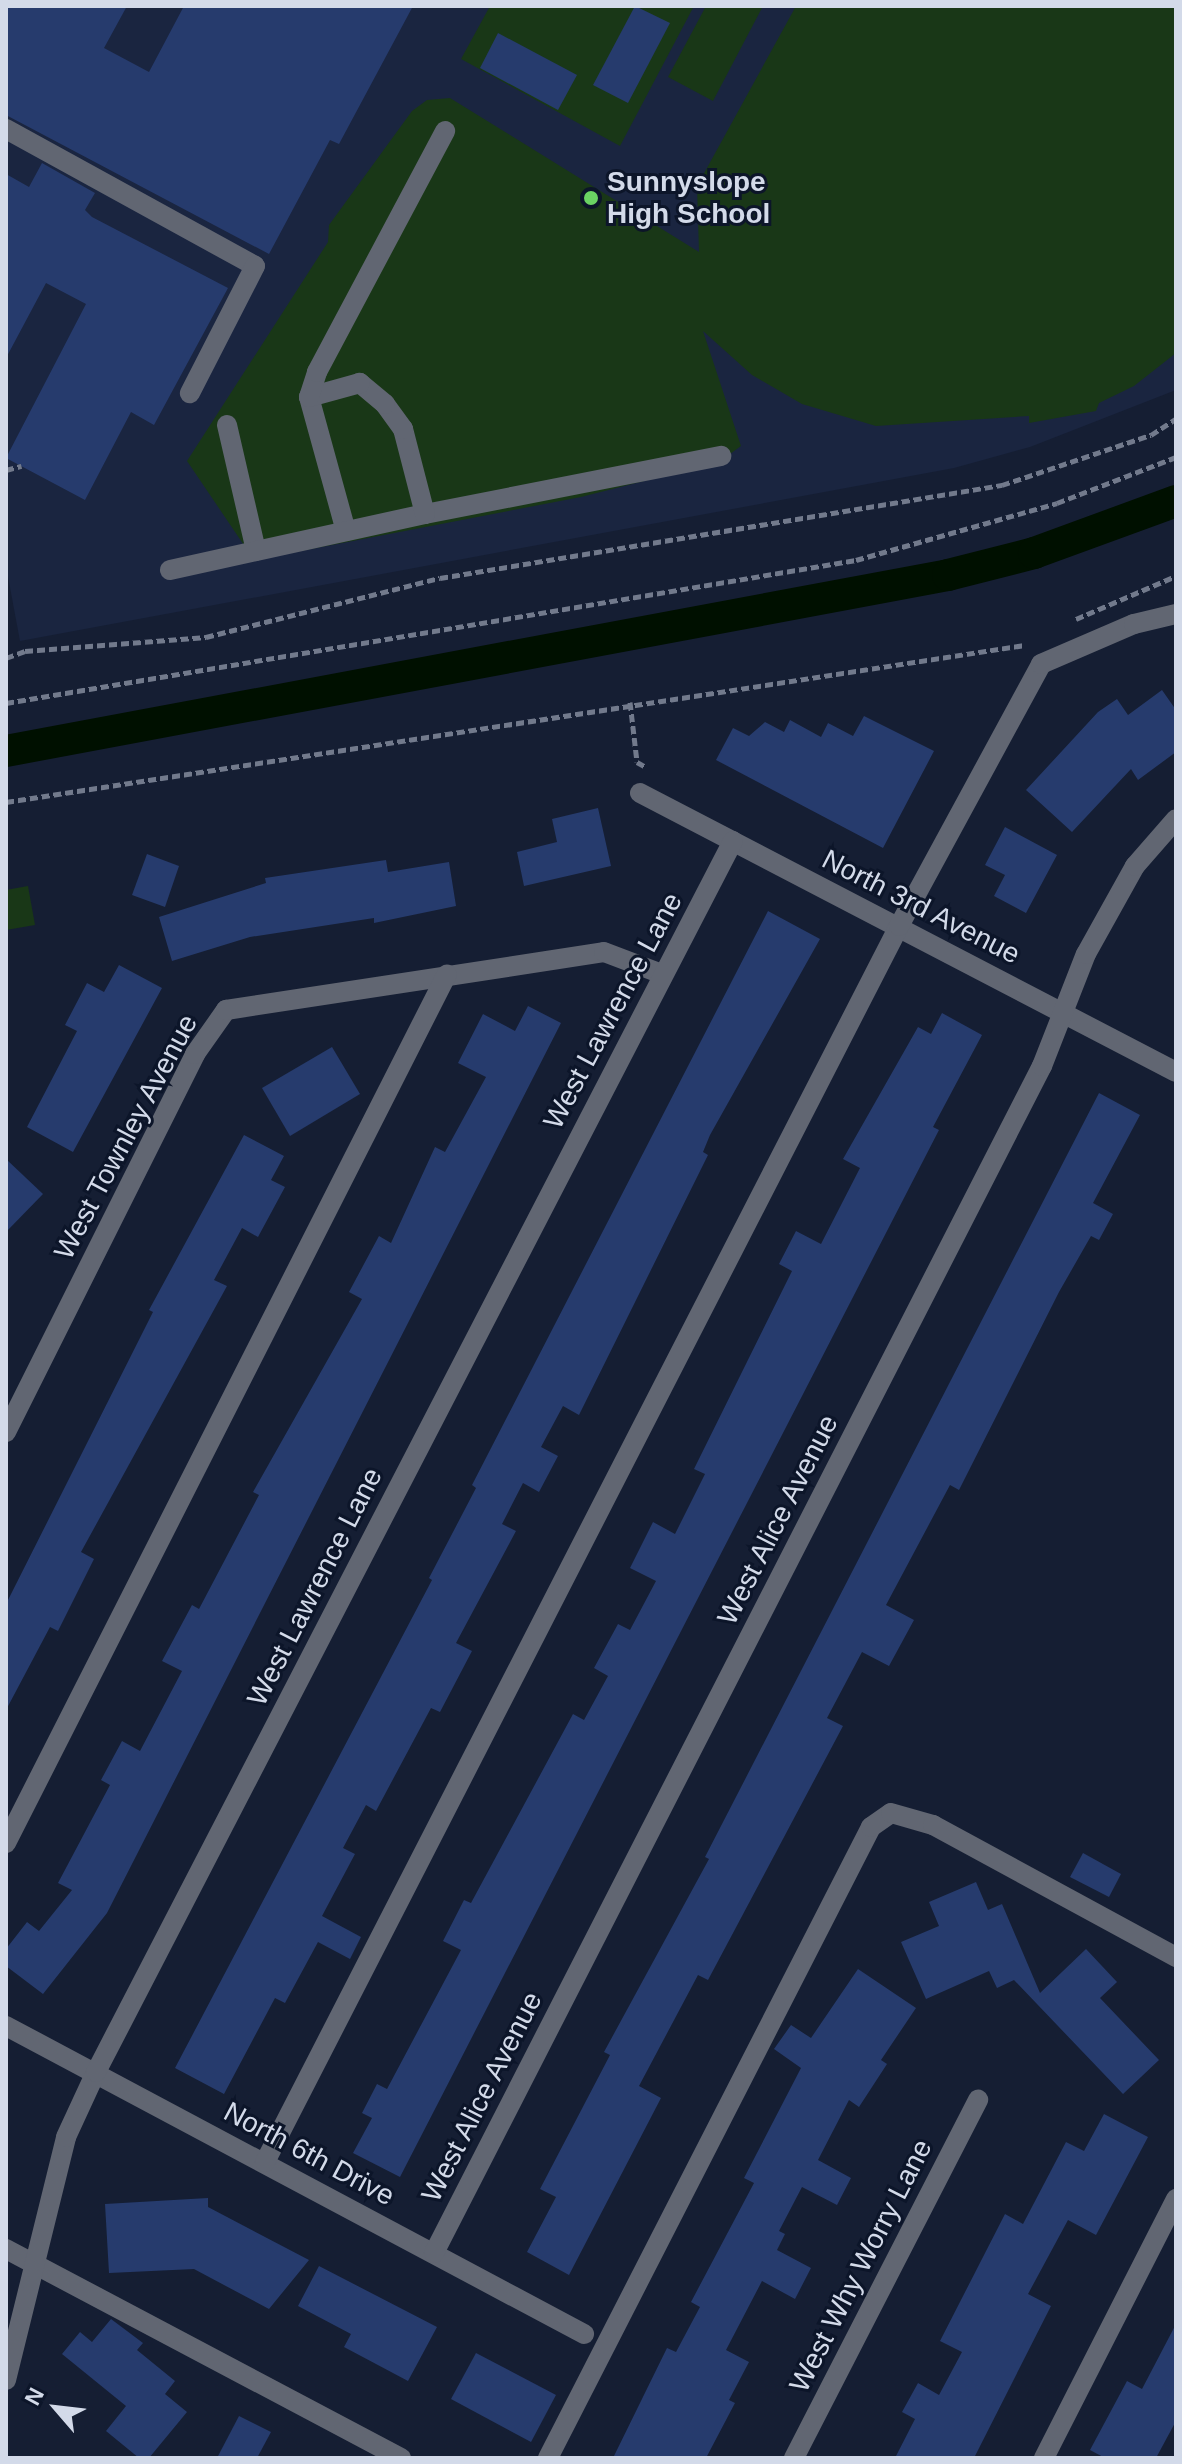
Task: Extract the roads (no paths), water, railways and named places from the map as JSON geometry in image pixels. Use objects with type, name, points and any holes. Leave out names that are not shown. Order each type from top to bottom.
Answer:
[{"type":"street","points":[[6,129],[255,266],[190,393]]},
{"type":"street","points":[[346,531],[309,397],[317,372],[445,131]]},
{"type":"street","points":[[309,397],[360,383],[385,404],[403,429],[425,514]]},
{"type":"street","points":[[227,425],[256,551]]},
{"type":"street","points":[[170,570],[425,514],[721,456]]},
{"type":"street","points":[[265,2162],[899,926],[1041,664],[1134,624],[1176,614]]},
{"type":"street","name":"North 3rd Avenue","points":[[640,793],[1176,1072]]},
{"type":"street","name":"West Alice Avenue","points":[[434,2253],[1042,1066],[1086,954],[1135,866],[1176,819]]},
{"type":"street","name":"West Lawrence Lane","points":[[6,2380],[66,2137],[96,2072],[733,841]]},
{"type":"street","name":"West Townley Avenue","points":[[6,1432],[195,1054],[226,1010],[604,952],[662,974]]},
{"type":"street","points":[[6,1843],[447,974]]},
{"type":"street","points":[[548,2458],[871,1827],[891,1813],[933,1825],[1176,1957]]},
{"type":"street","name":"North 6th Drive","points":[[6,2026],[584,2334]]},
{"type":"street","name":"West Why Worry Lane","points":[[794,2458],[978,2100]]},
{"type":"street","points":[[1044,2458],[1176,2199]]},
{"type":"street","points":[[6,2249],[401,2458]]},
{"type":"waterway","points":[[6,751],[948,575],[1034,553],[1176,501]]},
{"type":"place","name":"Sunnyslope High School","points":[[591,198]]}]
